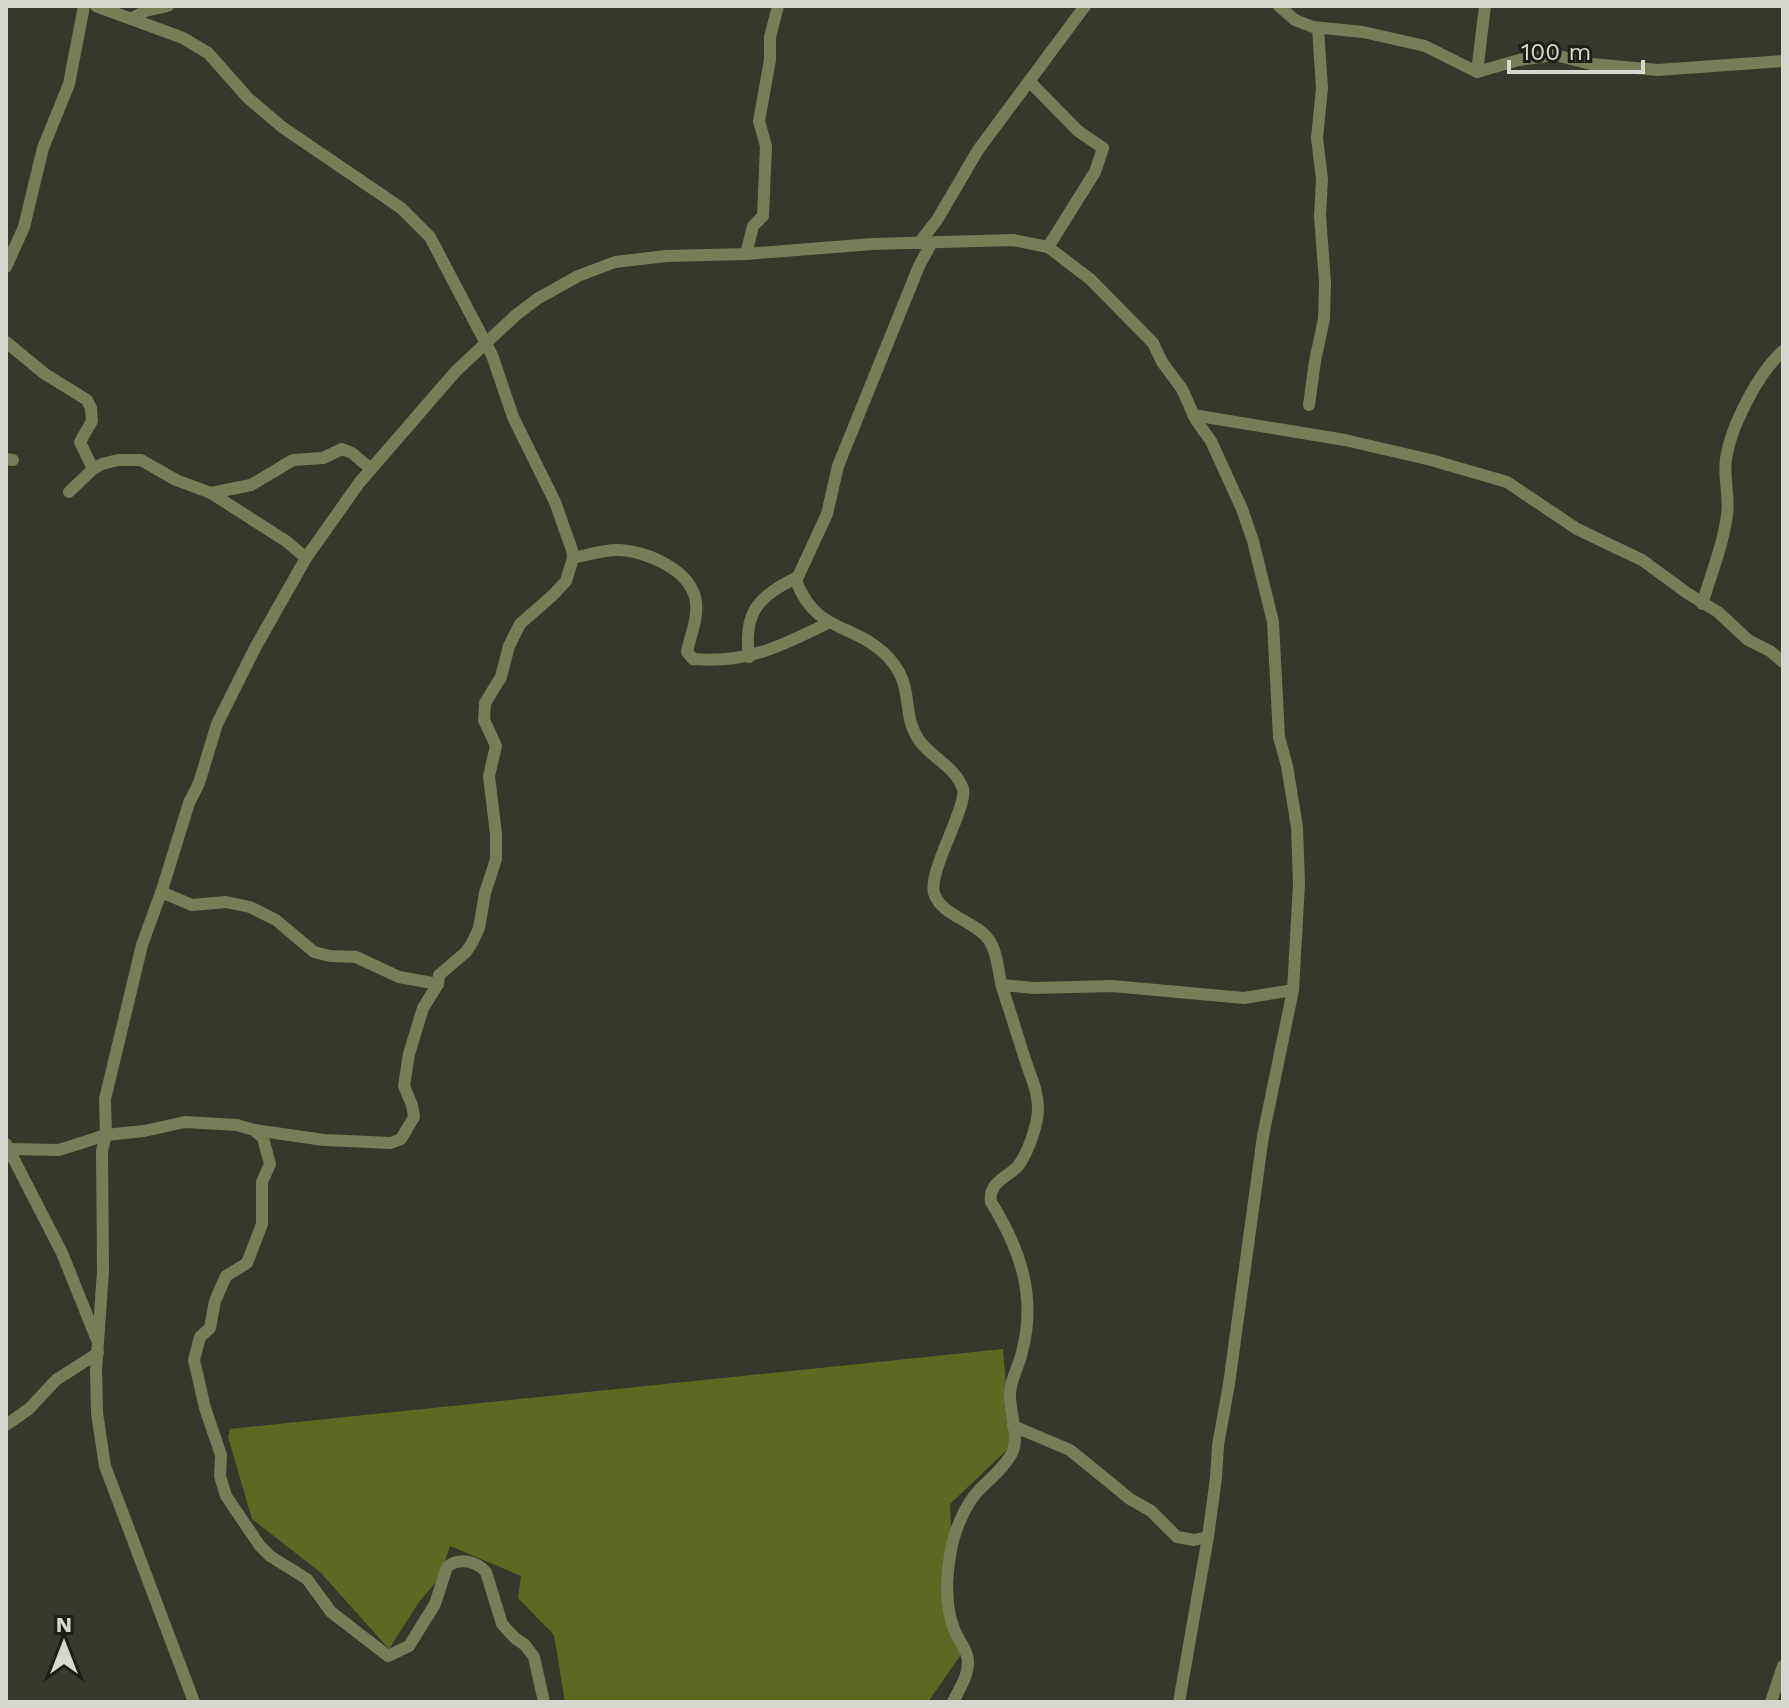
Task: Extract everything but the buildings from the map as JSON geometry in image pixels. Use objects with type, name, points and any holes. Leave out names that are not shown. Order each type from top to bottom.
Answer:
[{"type":"street","points":[[6,267],[24,227],[43,148],[69,84],[84,6]]},
{"type":"street","points":[[7,1147],[59,1150],[106,1135],[185,1122],[213,1122],[324,1140],[391,1143],[401,1139],[414,1117],[404,1086],[409,1054],[423,1008],[438,984],[439,975],[466,952],[479,928],[485,893],[496,859],[489,776],[496,746],[484,720],[485,703],[501,677],[505,657],[520,624],[561,588],[573,558],[560,515],[513,417],[498,368],[430,237],[401,208],[282,127],[248,98],[208,53],[183,38],[96,6]]},
{"type":"street","points":[[131,19],[145,11],[168,6]]},
{"type":"street","points":[[746,254],[753,226],[763,216],[766,146],[759,121],[770,60],[770,37],[778,6]]},
{"type":"street","points":[[953,1702],[965,1679],[968,1660],[953,1628],[947,1603],[950,1557],[965,1512],[977,1492],[994,1478],[1013,1449],[1011,1382],[1022,1353],[1029,1318],[1028,1298],[1016,1246],[991,1202],[990,1193],[995,1184],[1019,1165],[1038,1114],[1038,1104],[1035,1085],[992,946],[988,938],[947,909],[934,894],[936,875],[950,829],[963,800],[963,790],[947,766],[918,739],[913,729],[906,688],[895,665],[874,645],[828,623],[805,598],[796,584],[796,578],[827,514],[838,466],[937,220],[978,150],[1085,6]]},
{"type":"street","points":[[1279,6],[1295,20],[1318,28],[1363,32],[1425,46],[1477,72],[1519,60],[1555,55],[1591,64],[1658,70],[1783,61]]},
{"type":"street","points":[[1477,72],[1485,6]]},
{"type":"street","points":[[1309,405],[1324,319],[1325,282],[1320,216],[1322,179],[1317,138],[1322,88],[1318,28]]},
{"type":"street","points":[[1030,82],[1078,131],[1103,148],[1095,172],[1048,247]]},
{"type":"street","points":[[194,1702],[143,1571],[127,1519],[106,1472],[97,1413],[103,1271],[104,1106],[142,945],[217,724],[255,648],[306,558],[371,469],[435,392],[485,342],[537,299],[578,276],[600,266],[662,256],[746,254],[845,245],[1013,240],[1048,247],[1090,279],[1150,339],[1211,441],[1253,541],[1273,622],[1279,737],[1292,791],[1298,837],[1299,884],[1293,990],[1261,1148],[1218,1445],[1208,1537],[1179,1702]]},
{"type":"street","points":[[6,342],[45,374],[87,400],[92,421],[80,442],[93,469]]},
{"type":"street","points":[[1702,604],[1726,523],[1729,499],[1726,461],[1734,431],[1767,371],[1783,351]]},
{"type":"street","points":[[1193,415],[1345,440],[1507,482],[1577,529],[1642,560],[1702,604],[1718,612],[1748,640],[1783,662]]},
{"type":"street","points":[[211,493],[251,485],[293,460],[323,458],[342,449],[371,469]]},
{"type":"street","points":[[69,492],[93,469],[110,461],[141,460],[176,480],[211,493],[286,541],[306,558]]},
{"type":"street","points":[[573,558],[616,550],[637,552],[665,565],[687,583],[696,597],[688,647],[688,657],[693,659],[712,661],[749,657],[828,623]]},
{"type":"street","points":[[749,657],[747,634],[758,602],[796,578]]},
{"type":"street","points":[[161,892],[192,905],[226,902],[250,907],[276,920],[322,955],[356,957],[399,977],[438,984]]},
{"type":"street","points":[[1002,985],[1034,988],[1112,986],[1244,998],[1293,990]]},
{"type":"street","points":[[254,1130],[263,1138],[270,1164],[262,1182],[262,1224],[247,1263],[226,1276],[215,1301],[210,1328],[199,1340],[194,1365],[221,1455],[220,1476],[226,1496],[270,1556],[307,1579],[331,1612],[388,1656],[409,1646],[435,1604],[444,1570],[450,1564],[460,1561],[481,1567],[486,1572],[502,1624],[534,1657],[544,1702]]},
{"type":"street","points":[[7,1147],[62,1253],[98,1349]]},
{"type":"street","points":[[6,1425],[29,1409],[56,1380],[98,1349]]},
{"type":"street","points":[[1013,1426],[1070,1450],[1130,1499],[1151,1511],[1177,1537],[1194,1540],[1208,1537]]},
{"type":"street","points":[[1771,1702],[1783,1666]]},
{"type":"green space","points":[[1003,1349],[1011,1446],[950,1504],[954,1606],[962,1653],[928,1702],[565,1702],[554,1635],[518,1598],[521,1576],[450,1546],[440,1577],[419,1602],[389,1649],[320,1572],[252,1519],[228,1437],[230,1429]]}]
